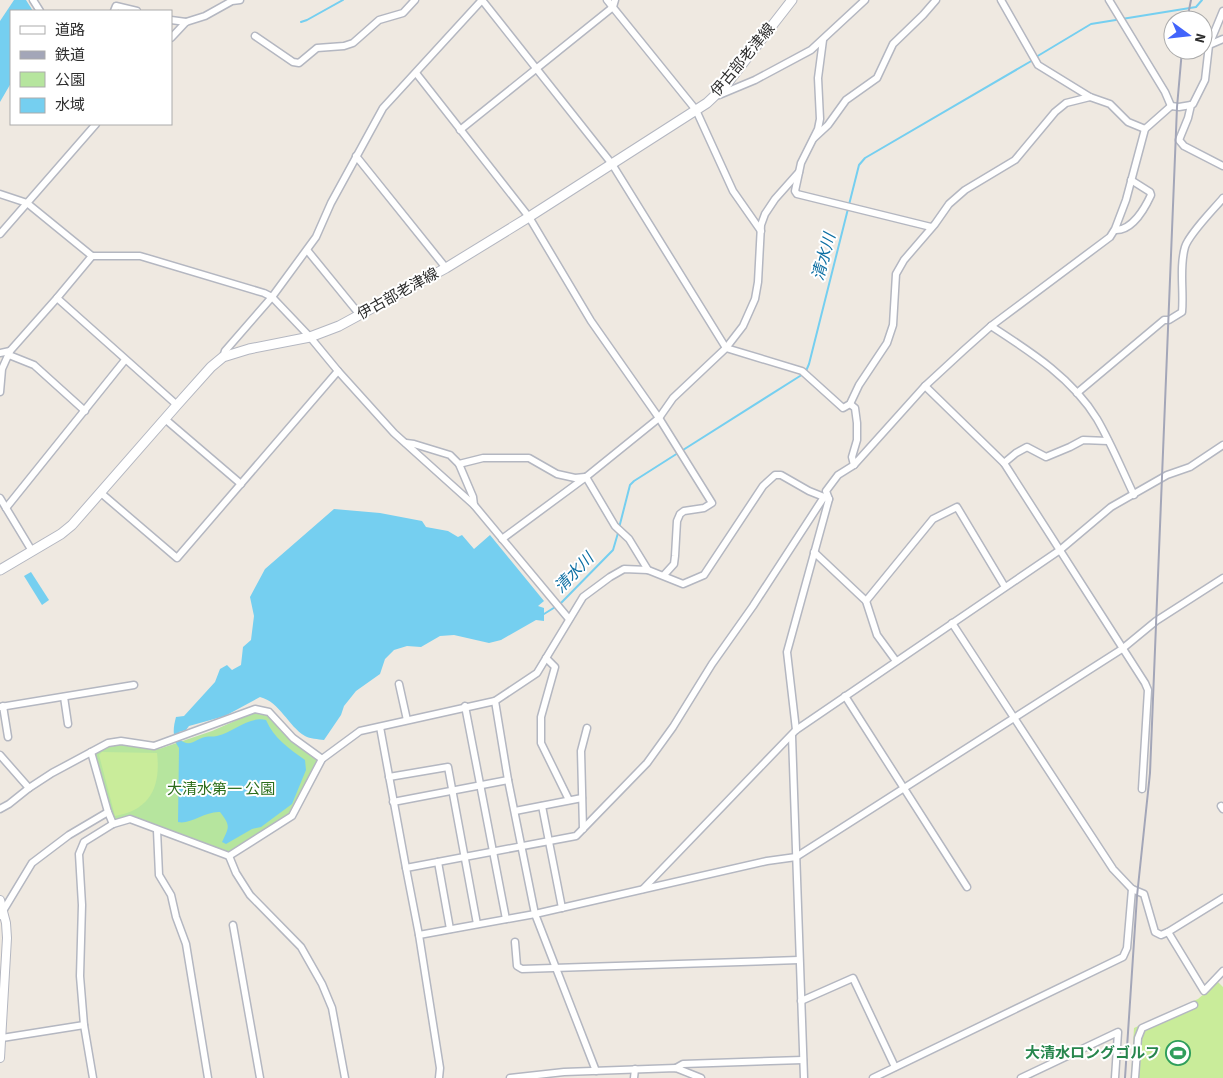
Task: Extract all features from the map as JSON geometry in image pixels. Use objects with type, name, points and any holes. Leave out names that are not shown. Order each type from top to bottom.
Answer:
[{"type":"main road","name":"伊古部老津線","points":[[0,570],[67,530],[177,405],[223,357],[249,348],[310,336],[339,326],[446,268],[530,217],[707,103],[726,85],[792,0]]},
{"type":"street","points":[[172,20],[186,22],[205,16],[232,1],[240,0]]},
{"type":"street","points":[[255,36],[293,62],[299,63],[317,48],[344,46],[353,43],[379,20],[403,13],[415,0]]},
{"type":"street","points":[[223,357],[225,351],[272,297],[316,237],[331,203],[383,108],[482,0],[612,164],[726,348],[804,373],[843,408],[850,404],[887,343],[893,325],[896,274],[904,260],[935,224],[949,204],[965,190],[1015,160],[1055,112],[1066,103],[1090,97]]},
{"type":"street","points":[[607,0],[614,3],[696,110],[733,191],[761,231]]},
{"type":"street","points":[[707,103],[724,92],[731,91],[755,80],[803,55],[824,40],[865,0]]},
{"type":"street","points":[[813,138],[828,125],[846,100],[877,78],[893,44],[936,0]]},
{"type":"street","points":[[1001,0],[1038,65],[1090,97],[1110,104],[1128,122],[1146,129]]},
{"type":"street","points":[[1109,0],[1165,92],[1171,106]]},
{"type":"street","points":[[460,130],[614,3]]},
{"type":"street","points":[[114,10],[116,6],[133,10]]},
{"type":"street","points":[[1213,35],[1223,11]]},
{"type":"street","points":[[172,37],[186,22]]},
{"type":"street","points":[[824,40],[818,78],[820,119],[799,172],[795,189],[797,194],[931,227]]},
{"type":"street","points":[[1207,60],[1205,80],[1191,105],[1179,140],[1184,146],[1223,166]]},
{"type":"street","points":[[416,74],[530,217],[591,322],[659,418],[712,503],[704,508],[684,511],[680,514],[677,521],[674,564],[664,576]]},
{"type":"street","points":[[804,1078],[799,960],[794,733],[787,652],[814,552],[826,491],[838,475],[854,465],[925,386],[964,350],[992,326],[1110,237],[1115,230],[1126,200],[1146,129],[1171,106],[1191,105]]},
{"type":"street","points":[[0,234],[95,125]]},
{"type":"street","points":[[356,156],[446,268]]},
{"type":"street","points":[[502,539],[586,477],[659,418],[673,398],[726,348],[743,326],[755,299],[761,231],[765,214],[775,199],[799,172]]},
{"type":"street","points":[[1115,230],[1119,230],[1136,220],[1152,195],[1131,180]]},
{"type":"street","points":[[0,194],[27,203],[92,256],[140,256],[272,297],[310,336],[338,371],[394,433],[474,506],[560,610],[569,618]]},
{"type":"street","points":[[1077,393],[1164,320],[1169,320],[1182,312],[1184,298],[1182,270],[1186,244],[1223,198]]},
{"type":"street","points":[[307,250],[360,315]]},
{"type":"street","points":[[0,392],[2,369],[9,353],[92,256]]},
{"type":"street","points":[[57,298],[177,405]]},
{"type":"street","points":[[992,326],[1032,353],[1062,377],[1077,393],[1096,417],[1134,495]]},
{"type":"street","points":[[0,353],[9,353],[34,365],[85,411]]},
{"type":"street","points":[[6,508],[125,360]]},
{"type":"street","points":[[101,493],[177,558],[338,371]]},
{"type":"street","points":[[925,386],[1004,463],[1148,690],[1142,789]]},
{"type":"street","points":[[850,404],[855,408],[857,423],[852,458],[854,465]]},
{"type":"street","points":[[165,419],[241,484]]},
{"type":"street","points":[[1004,463],[1027,447],[1046,457],[1083,440],[1108,441]]},
{"type":"street","points":[[406,443],[450,455],[459,464],[473,497],[474,506]]},
{"type":"street","points":[[642,890],[794,733],[845,696],[1060,550],[1111,507],[1167,475],[1190,467],[1223,445]]},
{"type":"street","points":[[459,464],[482,458],[529,458],[558,474],[575,478],[586,477]]},
{"type":"street","points":[[230,856],[292,816],[322,759],[360,731],[495,701],[537,673],[583,597],[610,577],[624,570],[648,570],[683,584],[704,575],[764,486],[775,475],[781,475],[809,491],[826,498]]},
{"type":"street","points":[[586,477],[618,529],[629,539],[648,570]]},
{"type":"street","points":[[0,498],[32,551]]},
{"type":"street","points":[[406,868],[576,836],[584,829],[648,763],[826,498]]},
{"type":"street","points":[[866,602],[933,519],[957,507],[1005,587]]},
{"type":"street","points":[[814,552],[866,602],[877,634],[896,661]]},
{"type":"street","points":[[419,935],[535,914],[796,856],[1122,649],[1156,621],[1223,578]]},
{"type":"street","points":[[952,624],[1114,869],[1132,889],[1144,894],[1155,932],[1161,936],[1223,898]]},
{"type":"street","points":[[546,658],[555,667],[541,717],[541,743],[569,800]]},
{"type":"street","points":[[399,684],[407,720]]},
{"type":"street","points":[[8,737],[2,706],[134,685]]},
{"type":"street","points":[[845,696],[967,887]]},
{"type":"street","points":[[64,697],[68,724]]},
{"type":"street","points":[[495,701],[508,780],[535,914],[596,1071]]},
{"type":"street","points":[[466,706],[506,919]]},
{"type":"street","points":[[0,809],[29,788],[108,743],[120,741],[154,746],[255,709],[269,712],[293,738],[322,759]]},
{"type":"street","points":[[380,726],[419,935],[440,1068],[439,1078]]},
{"type":"street","points":[[584,829],[580,751],[587,728]]},
{"type":"street","points":[[91,752],[113,824]]},
{"type":"street","points":[[0,755],[29,788]]},
{"type":"street","points":[[389,777],[448,767],[477,924]]},
{"type":"street","points":[[393,802],[508,780]]},
{"type":"street","points":[[515,811],[582,798]]},
{"type":"street","points":[[542,806],[562,908]]},
{"type":"street","points":[[2,913],[32,863],[69,835],[108,812]]},
{"type":"street","points":[[93,1078],[84,1025],[80,976],[82,905],[79,854],[84,842],[113,824],[130,819],[230,856]]},
{"type":"street","points":[[157,830],[159,876],[171,895],[176,918],[186,944],[208,1078]]},
{"type":"street","points":[[230,856],[236,873],[250,895],[300,947],[325,990],[334,1017],[345,1078]]},
{"type":"street","points":[[438,862],[450,929]]},
{"type":"street","points":[[873,1078],[1123,957],[1127,948],[1132,889]]},
{"type":"street","points":[[0,900],[7,938],[0,1058]]},
{"type":"street","points":[[233,925],[260,1078]]},
{"type":"street","points":[[1168,932],[1204,991],[1223,971]]},
{"type":"street","points":[[515,942],[518,968],[555,969],[799,960]]},
{"type":"street","points":[[801,1001],[853,978],[895,1067]]},
{"type":"street","points":[[1135,1078],[1138,1038],[1142,1028],[1194,1005]]},
{"type":"street","points":[[2,1038],[84,1025]]},
{"type":"street","points":[[1021,1078],[1118,1032],[1115,1078]]},
{"type":"street","points":[[676,1068],[683,1064],[803,1060]]},
{"type":"street","points":[[510,1078],[596,1071],[676,1068],[701,1078]]},
{"type":"street","points":[[634,1078],[635,1069]]},
{"type":"green space","name":"大清水第一 公園","points":[[253,713],[269,716],[289,738],[318,760],[291,815],[229,854],[130,816],[113,820],[95,753],[108,746],[118,744],[159,749],[212,731]]},
{"type":"green space","points":[[102,752],[157,753],[158,765],[155,786],[151,795],[137,808],[115,816],[99,755]]},
{"type":"green space","name":"大清水ロングゴルフ","points":[[1218,982],[1223,987],[1223,1078],[1131,1078],[1134,1028],[1198,999]]},
{"type":"water","points":[[14,0],[26,0],[32,10],[10,10],[10,85],[0,102],[0,21]]},
{"type":"water","points":[[334,509],[380,513],[422,521],[426,527],[448,531],[458,537],[462,535],[474,549],[490,535],[544,601],[538,606],[544,608],[544,621],[536,620],[501,640],[489,643],[454,635],[440,636],[421,647],[407,646],[394,650],[385,659],[380,674],[356,691],[344,706],[341,715],[324,740],[305,736],[299,732],[279,709],[260,697],[225,716],[189,726],[186,730],[179,732],[179,739],[189,743],[205,737],[223,734],[253,720],[266,720],[277,737],[305,760],[306,770],[292,804],[261,827],[252,829],[226,844],[222,842],[228,827],[226,820],[220,812],[214,812],[188,822],[178,822],[179,748],[175,741],[174,733],[176,717],[184,716],[215,682],[220,669],[227,665],[232,670],[241,665],[243,647],[251,640],[254,616],[250,597],[265,569]]},
{"type":"water","points":[[31,572],[49,600],[42,605],[24,576]]},
{"type":"waterway","points":[[301,22],[343,0]]},
{"type":"waterway","name":"清水川","points":[[1036,57],[1091,24],[1196,7],[1202,0]]},
{"type":"waterway","name":"清水川","points":[[683,450],[806,371],[859,165],[865,158],[1033,60]]},
{"type":"waterway","name":"清水川","points":[[619,528],[630,485],[678,453]]},
{"type":"waterway","name":"清水川","points":[[544,614],[560,604],[613,550],[618,533]]},
{"type":"railway","points":[[1189,10],[1191,0]]},
{"type":"railway","points":[[1125,1078],[1137,896],[1150,773],[1177,107],[1181,60]]},
{"type":"place","name":"大清水ロングゴルフ","points":[[1178,1053]]}]
